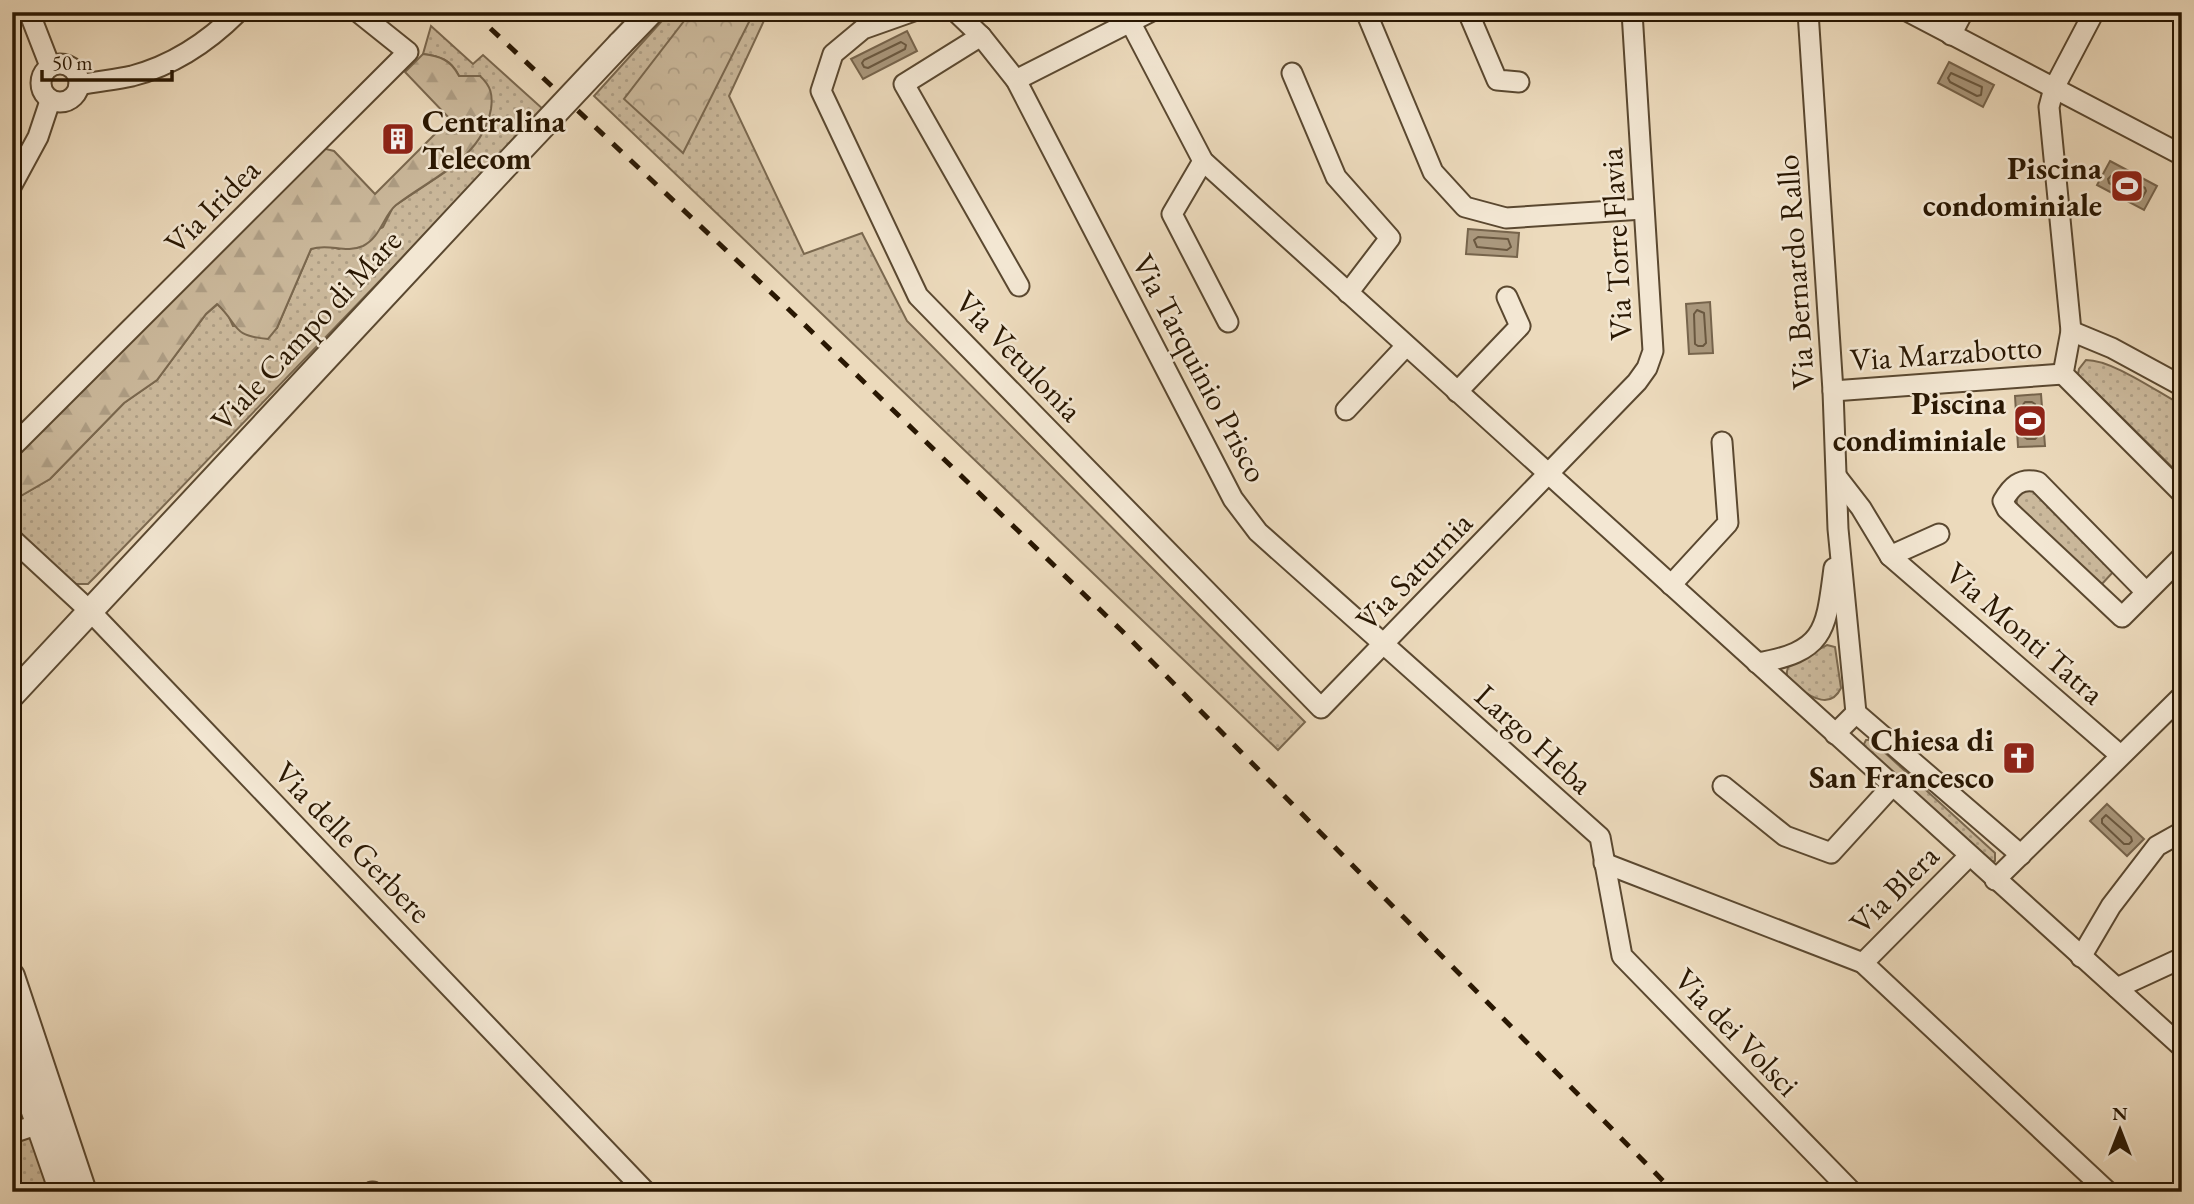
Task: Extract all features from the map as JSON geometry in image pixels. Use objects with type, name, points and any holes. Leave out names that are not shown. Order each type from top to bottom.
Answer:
[{"type":"street","points":[[29,12],[50,66]]},
{"type":"street","points":[[79,85],[130,77],[162,67],[192,51],[223,27],[237,12]]},
{"type":"street","name":"Via Iridea","points":[[12,447],[408,52],[358,12]]},
{"type":"street","name":"Viale Campo di Mare","points":[[12,695],[266,420],[651,12]]},
{"type":"street","points":[[956,12],[981,36],[1016,80],[1127,17],[1150,12]]},
{"type":"street","points":[[1468,12],[1497,80],[1519,82]]},
{"type":"street","name":"Via Torre Flavia","points":[[1549,475],[1637,382],[1647,368],[1653,351],[1632,12]]},
{"type":"street","name":"Via Bernardo Rallo","points":[[1808,12],[1833,391],[1838,529],[1856,713]]},
{"type":"street","points":[[1909,12],[2182,155]]},
{"type":"street","points":[[1951,35],[1963,12]]},
{"type":"street","points":[[2094,12],[2054,89],[2049,107],[2071,331],[2063,374],[2182,493]]},
{"type":"street","name":"Via Vetulonia","points":[[907,13],[863,29],[833,54],[821,91],[919,296],[1321,708]]},
{"type":"street","points":[[1367,13],[1433,172],[1465,207],[1506,218],[1643,209]]},
{"type":"street","points":[[1127,17],[1203,161],[2182,1047]]},
{"type":"street","name":"Via Vetulonia","points":[[981,36],[904,84],[1019,286]]},
{"type":"street","points":[[60,64],[72,68],[79,79],[79,85],[69,101],[62,103],[50,100],[41,91],[40,85],[43,72],[50,66],[60,64]]},
{"type":"street","points":[[1292,73],[1336,177],[1390,238],[1348,293]]},
{"type":"street","name":"Via Tarquinio Prisco","points":[[1016,80],[1233,499],[1258,531],[1384,644]]},
{"type":"street","points":[[12,185],[38,137],[50,100]]},
{"type":"street","points":[[1203,161],[1172,215],[1228,323]]},
{"type":"street","points":[[1457,392],[1520,326],[1507,297]]},
{"type":"street","points":[[2071,331],[2112,348],[2182,386]]},
{"type":"street","points":[[1346,410],[1406,346]]},
{"type":"street","name":"Via Marzabotto","points":[[1833,391],[2063,374]]},
{"type":"street","points":[[1671,585],[1728,523],[1722,442]]},
{"type":"street","name":"Via Saturnia","points":[[1321,708],[1549,475]]},
{"type":"street","name":"Via Monti Tatra","points":[[1836,477],[1861,508],[1890,556],[2120,755]]},
{"type":"street","points":[[2146,593],[2038,482],[2024,481],[2014,485],[2003,501],[2007,509],[2122,617],[2146,593],[2182,557]]},
{"type":"street","name":"Via Bernardo Rallo","points":[[1757,663],[1779,660],[1798,652],[1811,642],[1825,625],[1838,529]]},
{"type":"street","name":"Via Monti Tatra","points":[[1890,556],[1939,534]]},
{"type":"street","name":"Via delle Gerbere","points":[[12,539],[91,612],[646,1192]]},
{"type":"street","name":"Largo Heba","points":[[1384,644],[1600,837],[1611,897]]},
{"type":"street","points":[[1995,880],[2182,696]]},
{"type":"street","points":[[1835,734],[1856,713],[2021,855]]},
{"type":"street","points":[[1723,786],[1785,836],[1831,853],[1892,786]]},
{"type":"street","points":[[2081,957],[2111,905],[2157,846],[2182,832]]},
{"type":"street","name":"Via Blera","points":[[1863,963],[1969,856]]},
{"type":"street","points":[[1604,863],[1863,963],[2108,1192]]},
{"type":"street","name":"Via dei Volsci","points":[[1611,897],[1622,956],[1852,1192]]},
{"type":"street","points":[[2117,988],[2182,958]]},
{"type":"street","points":[[12,976],[84,1192]]},
{"type":"street","points":[[12,1048],[62,1192]]},
{"type":"street","points":[[12,1133],[39,1124]]},
{"type":"green space","points":[[670,12],[768,12],[729,96],[804,254],[862,233],[907,321],[1305,722],[1278,750],[594,96]]},
{"type":"green space","points":[[691,12],[754,12],[683,153],[624,99]]},
{"type":"green space","points":[[431,26],[473,64],[483,55],[544,110],[88,584],[76,584],[67,580],[12,526],[12,501],[50,479],[124,403],[157,380],[206,314],[218,304],[233,326],[277,328],[311,249],[324,245],[339,249],[383,227],[393,207],[454,166],[480,76],[459,76],[444,60],[423,54]]},
{"type":"green space","points":[[423,54],[444,60],[459,76],[480,76],[489,87],[492,104],[486,126],[466,154],[440,176],[396,205],[374,237],[363,246],[350,249],[311,249],[277,328],[268,339],[241,332],[217,304],[206,314],[157,380],[124,403],[50,479],[12,501],[12,460],[322,148],[334,151],[375,194],[450,119],[405,72]]},
{"type":"green space","points":[[2086,360],[2097,361],[2122,371],[2182,405],[2182,477],[2080,379],[2079,369]]},
{"type":"green space","points":[[2025,489],[2035,489],[2114,571],[2100,586],[2017,509],[2020,493]]},
{"type":"green space","points":[[1827,645],[1835,647],[1841,688],[1832,698],[1821,700],[1793,684],[1787,673],[1789,664]]},
{"type":"green space","points":[[1866,740],[1871,740],[1995,853],[1995,861],[1990,862],[1863,746]]},
{"type":"green space","points":[[31,1137],[50,1192],[12,1192],[12,1143]]},
{"type":"water","points":[[907,31],[917,51],[863,79],[851,59]]},
{"type":"water","name":"Piscina condominiale","points":[[1949,62],[1994,85],[1983,107],[1938,83]]},
{"type":"water","name":"Piscina condominiale","points":[[2110,161],[2157,186],[2144,210],[2097,185]]},
{"type":"water","points":[[1468,229],[1519,233],[1517,257],[1466,254]]},
{"type":"water","points":[[1710,302],[1713,353],[1689,354],[1686,304]]},
{"type":"water","name":"Piscina condiminiale","points":[[2041,394],[2045,446],[2018,447],[2015,396]]},
{"type":"water","points":[[2107,804],[2144,839],[2127,856],[2090,821]]},
{"type":"railway","points":[[473,12],[779,300],[1122,631],[1674,1192]]},
{"type":"place","name":"Centralina Telecom","points":[[398,139]]},
{"type":"place","name":"Piscina condominiale","points":[[2127,186]]},
{"type":"place","name":"Piscina condiminiale","points":[[2030,421]]},
{"type":"place","name":"Chiesa di San Francesco","points":[[2019,758]]}]
